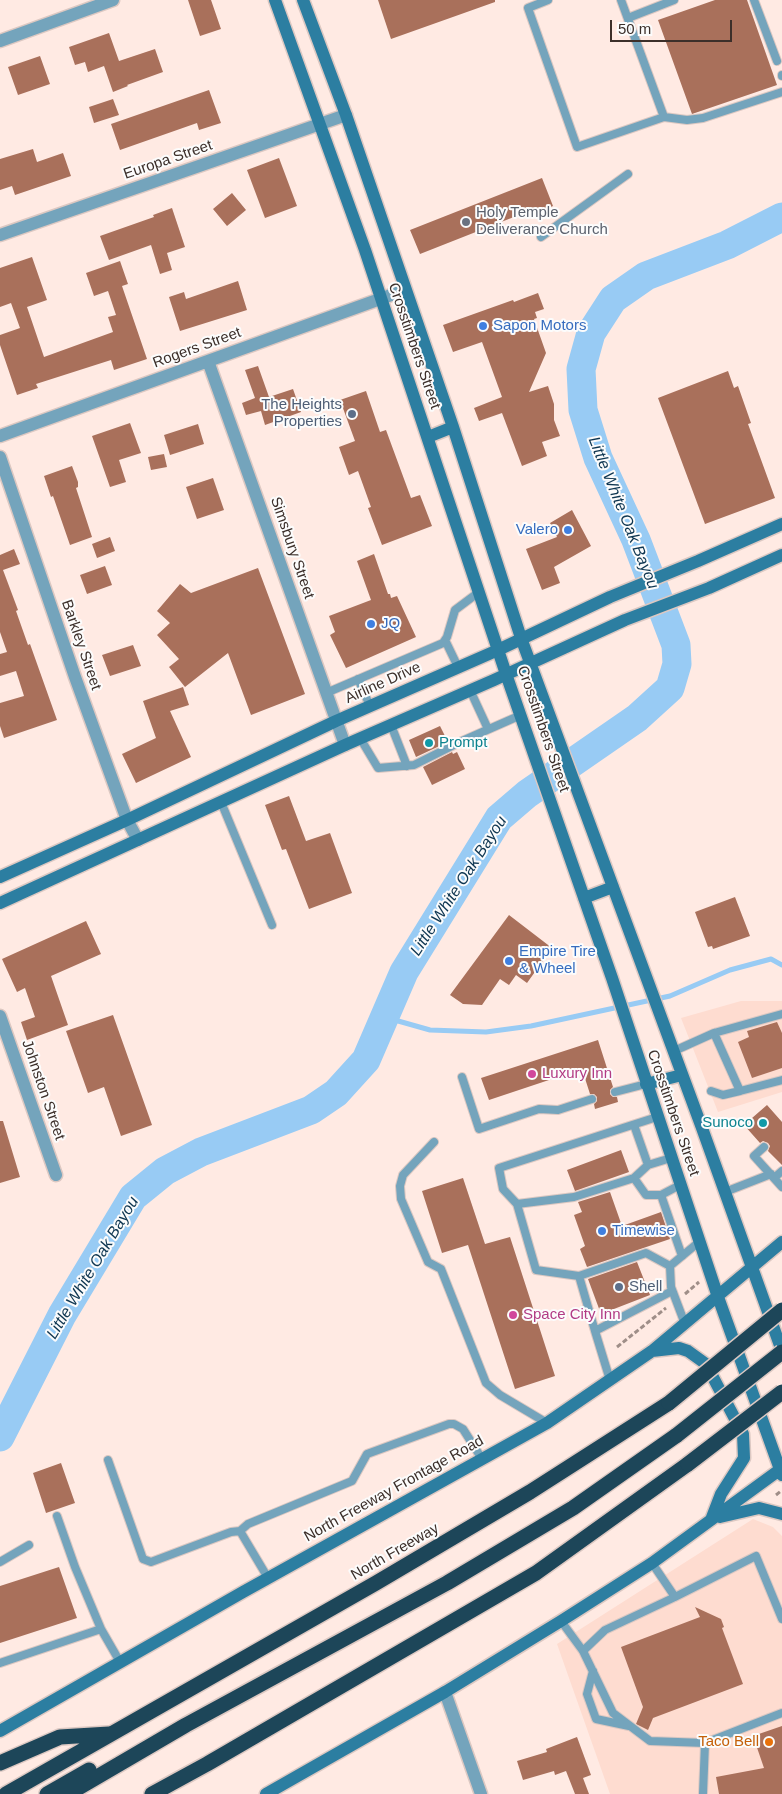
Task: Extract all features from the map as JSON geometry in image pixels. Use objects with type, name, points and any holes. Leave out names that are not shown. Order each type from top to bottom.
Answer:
[{"type":"highway","name":"North Freeway","points":[[6,1794],[376,1583],[530,1492],[669,1403],[782,1310]]},
{"type":"highway","points":[[68,1794],[186,1725],[447,1582],[572,1508],[677,1435],[782,1351]]},
{"type":"highway","points":[[152,1794],[536,1573],[688,1464],[782,1392]]},
{"type":"highway","points":[[47,1794],[128,1748],[186,1725]]},
{"type":"highway","points":[[0,1763],[60,1737],[113,1733]]},
{"type":"main road","name":"Crosstimbers Street","points":[[275,0],[365,250],[506,674],[612,978],[699,1242],[781,1471]]},
{"type":"main road","name":"Crosstimbers Street","points":[[303,0],[346,114],[453,427],[521,638],[674,1051],[782,1351]]},
{"type":"main road","points":[[428,437],[453,427]]},
{"type":"main road","name":"Airline Drive","points":[[0,877],[128,820],[370,706],[498,650],[610,597],[782,524]]},
{"type":"main road","points":[[0,903],[360,738],[625,620],[709,588],[782,555]]},
{"type":"main road","points":[[584,898],[613,887]]},
{"type":"main road","points":[[646,1084],[682,1075]]},
{"type":"main road","name":"North Freeway Frontage Road","points":[[0,1731],[268,1578],[547,1423],[652,1351],[782,1242]]},
{"type":"main road","points":[[652,1351],[678,1348],[688,1351],[706,1364],[743,1434],[744,1458],[721,1494],[711,1520]]},
{"type":"main road","points":[[266,1794],[445,1692],[561,1621],[652,1563],[781,1471]]},
{"type":"main road","points":[[711,1520],[759,1508],[782,1514]]},
{"type":"street","points":[[0,41],[113,0]]},
{"type":"street","name":"Europa Street","points":[[0,235],[346,114]]},
{"type":"street","name":"Rogers Street","points":[[0,436],[405,290]]},
{"type":"street","name":"Simsbury Street","points":[[208,362],[345,745]]},
{"type":"street","name":"Barkley Street","points":[[0,457],[75,677],[128,820],[138,840]]},
{"type":"street","name":"Johnston Street","points":[[0,1016],[56,1175]]},
{"type":"street","points":[[445,1692],[481,1794]]},
{"type":"lane","points":[[548,0],[528,8],[577,147],[664,117],[687,120],[703,118],[782,92]]},
{"type":"lane","points":[[621,0],[664,117]]},
{"type":"lane","points":[[628,18],[674,0]]},
{"type":"lane","points":[[754,0],[777,61]]},
{"type":"lane","points":[[542,237],[628,174]]},
{"type":"lane","points":[[326,693],[443,643],[455,610],[479,592]]},
{"type":"lane","points":[[445,640],[458,667]]},
{"type":"lane","points":[[358,679],[370,706]]},
{"type":"lane","points":[[470,690],[488,729]]},
{"type":"lane","points":[[360,738],[378,768],[414,765],[521,715]]},
{"type":"lane","points":[[391,725],[407,766]]},
{"type":"lane","points":[[221,802],[272,925]]},
{"type":"lane","points":[[674,1051],[714,1034],[782,1014]]},
{"type":"lane","points":[[714,1034],[740,1091]]},
{"type":"lane","points":[[462,1077],[478,1129],[539,1109],[558,1110],[592,1099]]},
{"type":"lane","points":[[711,1091],[723,1096],[782,1080]]},
{"type":"lane","points":[[615,1092],[646,1084]]},
{"type":"lane","points":[[657,1117],[500,1168],[503,1189],[517,1204],[536,1270],[579,1276],[646,1253],[670,1266]]},
{"type":"lane","points":[[634,1125],[648,1165]]},
{"type":"lane","points":[[434,1142],[403,1175],[400,1186],[401,1199],[428,1262],[441,1269],[486,1383],[500,1395],[547,1423]]},
{"type":"lane","points":[[764,1147],[754,1156],[782,1187]]},
{"type":"lane","points":[[517,1204],[574,1197],[634,1178],[648,1165],[671,1158]]},
{"type":"lane","points":[[725,1192],[773,1176],[782,1170]]},
{"type":"lane","points":[[634,1178],[646,1195],[661,1195],[680,1185]]},
{"type":"lane","points":[[661,1195],[682,1256]]},
{"type":"lane","points":[[670,1266],[699,1242]]},
{"type":"lane","points":[[670,1266],[672,1291],[685,1324]]},
{"type":"lane","points":[[579,1276],[610,1380]]},
{"type":"lane","points":[[595,1331],[672,1291]]},
{"type":"lane","points":[[108,1460],[143,1559],[151,1562],[231,1532],[240,1531],[248,1524],[352,1481],[367,1454],[449,1424],[463,1429],[482,1459]]},
{"type":"lane","points":[[57,1516],[75,1567],[101,1629],[120,1662]]},
{"type":"lane","points":[[240,1531],[268,1578]]},
{"type":"lane","points":[[0,1562],[29,1545]]},
{"type":"lane","points":[[583,1650],[605,1630],[756,1556],[782,1619]]},
{"type":"lane","points":[[652,1563],[675,1597]]},
{"type":"lane","points":[[561,1621],[583,1650],[613,1713],[650,1741],[705,1743],[782,1713]]},
{"type":"lane","points":[[0,1663],[101,1629]]},
{"type":"lane","points":[[593,1672],[587,1694],[596,1719],[631,1726]]},
{"type":"lane","points":[[703,1794],[705,1743]]},
{"type":"path","points":[[776,1495],[781,1491]]},
{"type":"shaded area","points":[[741,1001],[782,1001],[782,1092],[718,1112],[681,1018]]},
{"type":"shaded area","points":[[753,1519],[773,1527],[782,1536],[782,1794],[610,1794],[557,1644]]},
{"type":"building","points":[[188,0],[211,0],[221,29],[200,36]]},
{"type":"building","points":[[378,0],[495,0],[495,2],[391,39]]},
{"type":"building","points":[[715,0],[747,0],[777,85],[692,114],[658,20]]},
{"type":"building","points":[[109,33],[119,61],[155,49],[163,72],[113,92],[104,66],[88,72],[85,62],[75,65],[69,47]]},
{"type":"building","points":[[40,56],[50,84],[18,95],[8,67]]},
{"type":"building","points":[[209,90],[221,123],[199,130],[197,123],[120,150],[111,124]]},
{"type":"building","points":[[113,99],[119,115],[94,123],[89,107]]},
{"type":"building","points":[[33,149],[37,162],[63,153],[71,176],[15,195],[12,186],[0,190],[0,159]]},
{"type":"building","points":[[279,158],[297,206],[265,218],[247,170]]},
{"type":"building","name":"Holy Temple Deliverance Church","points":[[542,178],[553,206],[526,218],[524,213],[420,254],[410,230]]},
{"type":"building","points":[[232,193],[246,210],[227,226],[213,209]]},
{"type":"building","points":[[172,208],[185,247],[167,253],[172,270],[160,274],[151,245],[109,260],[100,236],[154,217],[153,215]]},
{"type":"building","points":[[32,257],[47,300],[27,307],[44,357],[113,332],[108,317],[116,315],[108,291],[94,296],[86,273],[120,261],[128,284],[122,286],[147,359],[114,370],[111,360],[36,384],[38,388],[17,395],[0,345],[0,335],[20,328],[11,303],[0,307],[0,268]]},
{"type":"building","points":[[238,281],[247,310],[180,331],[169,297],[184,292],[186,299]]},
{"type":"building","points":[[538,293],[544,309],[535,312],[537,318],[534,319],[546,353],[529,392],[548,386],[554,404],[554,420],[560,436],[542,442],[547,456],[522,466],[502,413],[479,421],[474,408],[502,397],[482,342],[453,352],[443,325]]},
{"type":"building","points":[[258,366],[269,397],[293,389],[301,412],[265,425],[261,411],[246,415],[242,403],[255,398],[245,370]]},
{"type":"building","points":[[728,371],[734,388],[738,386],[751,423],[748,424],[775,498],[705,524],[658,398]]},
{"type":"building","points":[[366,391],[380,432],[386,430],[411,498],[420,495],[432,526],[382,545],[368,508],[371,507],[358,471],[349,475],[339,447],[355,441],[340,400]]},
{"type":"building","points":[[130,423],[141,453],[119,460],[126,482],[110,487],[92,436]]},
{"type":"building","points":[[198,424],[204,444],[170,455],[164,435]]},
{"type":"building","points":[[164,454],[167,467],[151,470],[148,457]]},
{"type":"building","points":[[72,466],[78,482],[78,487],[76,488],[92,537],[70,545],[44,476]]},
{"type":"building","points":[[213,478],[224,510],[197,519],[186,487]]},
{"type":"building","points":[[572,510],[591,546],[554,567],[560,583],[542,590],[526,549],[557,537],[550,523]]},
{"type":"building","points":[[110,537],[115,551],[97,558],[92,544]]},
{"type":"building","points":[[14,549],[20,564],[3,570],[18,610],[16,611],[28,645],[30,644],[57,720],[4,738],[0,726],[0,703],[24,696],[16,671],[0,676],[0,654],[7,652],[0,632],[0,555]]},
{"type":"building","name":"JQ","points":[[374,554],[388,594],[390,594],[391,598],[397,596],[416,637],[346,668],[330,635],[335,632],[329,616],[371,600],[357,561]]},
{"type":"building","points":[[105,566],[112,585],[87,594],[80,575]]},
{"type":"building","points":[[258,568],[305,694],[251,715],[228,653],[185,687],[169,667],[179,659],[157,635],[170,623],[157,611],[180,584],[191,593]]},
{"type":"building","points":[[133,645],[141,666],[110,676],[102,655]]},
{"type":"building","points":[[183,687],[189,705],[170,711],[191,757],[136,783],[122,754],[156,738],[143,701]]},
{"type":"building","name":"Prompt","points":[[440,726],[448,742],[416,757],[409,740]]},
{"type":"building","name":"Prompt","points":[[452,752],[453,754],[457,752],[465,769],[432,785],[423,767]]},
{"type":"building","points":[[289,796],[306,841],[330,833],[352,893],[309,909],[286,849],[282,850],[265,805]]},
{"type":"building","points":[[735,897],[750,936],[713,949],[712,946],[708,947],[695,912]]},
{"type":"building","name":"Empire Tire & Wheel","points":[[509,915],[552,948],[527,983],[516,975],[509,985],[500,979],[482,1005],[463,1004],[450,995]]},
{"type":"building","points":[[86,921],[101,954],[51,976],[68,1025],[27,1040],[21,1022],[35,1017],[25,988],[17,992],[2,959]]},
{"type":"building","points":[[113,1015],[152,1125],[121,1136],[104,1087],[88,1093],[66,1031]]},
{"type":"building","points":[[777,1022],[782,1033],[782,1068],[752,1078],[738,1042],[749,1037],[747,1031]]},
{"type":"building","name":"Luxury Inn","points":[[598,1040],[613,1087],[610,1090],[610,1094],[613,1097],[617,1097],[618,1102],[595,1109],[594,1104],[597,1101],[597,1097],[594,1094],[590,1094],[582,1069],[489,1100],[481,1078]]},
{"type":"building","name":"Sunoco","points":[[767,1105],[782,1122],[782,1165],[768,1151],[770,1146],[768,1143],[763,1141],[760,1143],[744,1125]]},
{"type":"building","points":[[0,1121],[3,1121],[20,1177],[0,1183]]},
{"type":"building","points":[[621,1150],[629,1172],[575,1191],[567,1170]]},
{"type":"building","name":"Space City Inn","points":[[463,1178],[485,1244],[510,1237],[555,1376],[515,1389],[468,1245],[442,1253],[422,1191]]},
{"type":"building","points":[[610,1192],[622,1226],[661,1212],[670,1239],[587,1267],[580,1249],[585,1246],[574,1215],[582,1212],[578,1202]]},
{"type":"building","name":"Shell","points":[[637,1262],[650,1295],[601,1314],[588,1279]]},
{"type":"building","points":[[61,1463],[75,1503],[46,1513],[33,1473]]},
{"type":"building","points":[[59,1567],[77,1618],[0,1643],[0,1586]]},
{"type":"building","points":[[695,1607],[721,1619],[724,1627],[722,1628],[743,1684],[653,1718],[648,1730],[636,1724],[643,1707],[621,1647],[700,1617]]},
{"type":"building","points":[[782,1726],[782,1794],[719,1794],[716,1777],[764,1768],[753,1736]]},
{"type":"building","points":[[577,1737],[591,1775],[583,1778],[589,1794],[575,1794],[566,1771],[555,1775],[554,1771],[523,1780],[517,1761],[547,1752],[546,1749]]},
{"type":"waterway","name":"Little White Oak Bayou","points":[[0,1437],[62,1315],[133,1197],[165,1171],[201,1152],[311,1110],[336,1093],[366,1060],[404,972],[499,818],[527,794],[637,718],[670,688],[677,664],[676,645],[636,540],[598,458],[583,410],[581,369],[591,333],[613,299],[646,276],[727,245],[782,217]]},
{"type":"waterway","points":[[384,1017],[430,1030],[486,1032],[531,1026],[670,996],[730,970],[771,959],[782,965]]},
{"type":"place","name":"Holy Temple Deliverance Church","points":[[466,222]]},
{"type":"place","name":"Sapon Motors","points":[[483,326]]},
{"type":"place","name":"The Heights Properties","points":[[352,414]]},
{"type":"place","name":"Valero","points":[[568,530]]},
{"type":"place","name":"JQ","points":[[371,624]]},
{"type":"place","name":"Prompt","points":[[429,743]]},
{"type":"place","name":"Empire Tire & Wheel","points":[[509,961]]},
{"type":"place","name":"Luxury Inn","points":[[532,1074]]},
{"type":"place","name":"Sunoco","points":[[763,1123]]},
{"type":"place","name":"Timewise","points":[[602,1231]]},
{"type":"place","name":"Shell","points":[[619,1287]]},
{"type":"place","name":"Space City Inn","points":[[513,1315]]},
{"type":"place","name":"Taco Bell","points":[[769,1742]]}]
